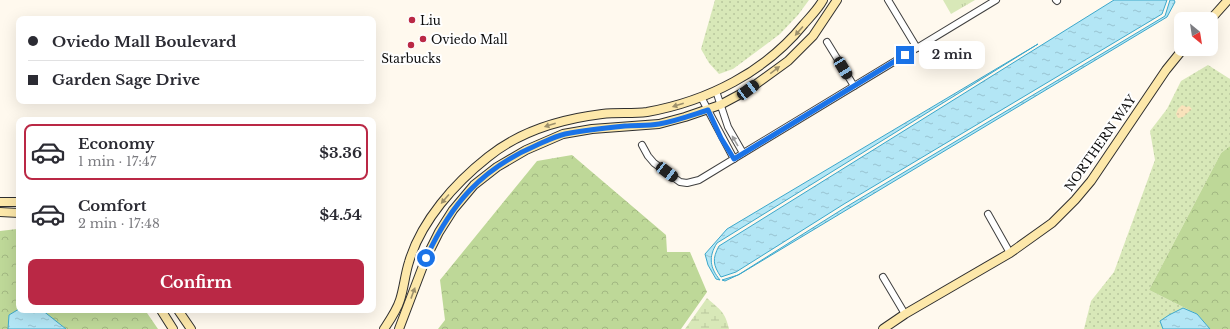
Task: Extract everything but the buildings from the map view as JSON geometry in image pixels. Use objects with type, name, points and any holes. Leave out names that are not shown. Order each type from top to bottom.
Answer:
[{"type":"street","points":[[384,329],[390,321],[400,300],[409,261],[419,236],[439,206],[461,180],[488,156],[516,139],[548,125],[575,118],[603,114],[646,112],[674,106],[716,91],[740,79],[766,62],[796,34],[820,6],[823,0]]},
{"type":"street","points":[[399,329],[426,258],[438,232],[453,210],[474,185],[497,167],[526,150],[563,134],[658,124],[686,117],[720,105],[748,90],[788,61],[813,36],[837,0]]},
{"type":"street","points":[[888,0],[917,48]]},
{"type":"street","points":[[642,145],[654,163],[680,182],[687,183],[699,180],[996,0]]},
{"type":"street","points":[[1217,12],[1228,0]]},
{"type":"street","points":[[827,42],[854,86]]},
{"type":"street","name":"NORTHERN WAY","points":[[884,329],[905,314],[1010,253],[1052,223],[1075,200],[1091,181],[1166,70],[1177,56]]},
{"type":"street","points":[[716,91],[728,128],[743,153]]},
{"type":"street","points":[[701,97],[718,132],[734,159]]},
{"type":"street","points":[[718,132],[728,128]]},
{"type":"street","points":[[3,202],[16,202]]},
{"type":"street","points":[[3,212],[16,213]]},
{"type":"street","points":[[988,214],[1010,253]]},
{"type":"street","points":[[883,277],[905,314]]},
{"type":"street","points":[[163,313],[173,329]]},
{"type":"street","points":[[180,313],[191,329]]},
{"type":"green space","points":[[715,0],[809,0],[798,15],[780,34],[733,69],[719,74],[709,63],[701,49]]},
{"type":"green space","points":[[943,0],[975,0],[951,14]]},
{"type":"green space","points":[[1208,65],[1230,79],[1230,146],[1221,153],[1149,290],[1197,314],[1210,329],[1084,329],[1091,301],[1114,272],[1155,160],[1150,131],[1167,109],[1181,81]]},
{"type":"green space","points":[[1230,146],[1230,329],[1210,329],[1197,314],[1149,290],[1221,153]]},
{"type":"green space","points":[[572,155],[666,235],[667,252],[690,252],[707,292],[681,329],[438,329],[445,320],[440,280],[537,161]]},
{"type":"green space","points":[[16,229],[16,313],[147,313],[158,329],[0,329],[0,231]]},
{"type":"green space","points":[[707,298],[724,314],[729,329],[685,329]]},
{"type":"sand","points":[[1182,105],[1187,107],[1189,106],[1192,109],[1183,117],[1178,118],[1176,114]]},
{"type":"water","points":[[1114,0],[1167,0],[1162,14],[844,204],[736,272],[721,277],[714,262],[719,246]]},
{"type":"water","points":[[1170,0],[1174,0],[1175,2],[1167,17],[738,275],[846,207],[1165,16]]},
{"type":"water","points":[[1038,44],[717,243],[711,258],[712,267],[720,280],[716,279],[708,265],[705,254],[727,229]]},
{"type":"water","points":[[738,275],[725,281],[722,280]]},
{"type":"water","points":[[1183,308],[1197,314],[1210,329],[1163,329],[1160,321]]},
{"type":"water","points":[[16,311],[16,313],[46,313],[66,329],[8,329],[9,315]]},
{"type":"place","name":"Liu","points":[[412,20]]},
{"type":"place","name":"Oviedo Mall","points":[[423,39]]},
{"type":"place","name":"Starbucks","points":[[411,45]]},
{"type":"route","points":[[426,258],[438,232],[453,210],[474,185],[497,167],[526,150],[563,134],[626,126],[658,124],[708,110],[724,144],[734,159],[905,55]]}]
